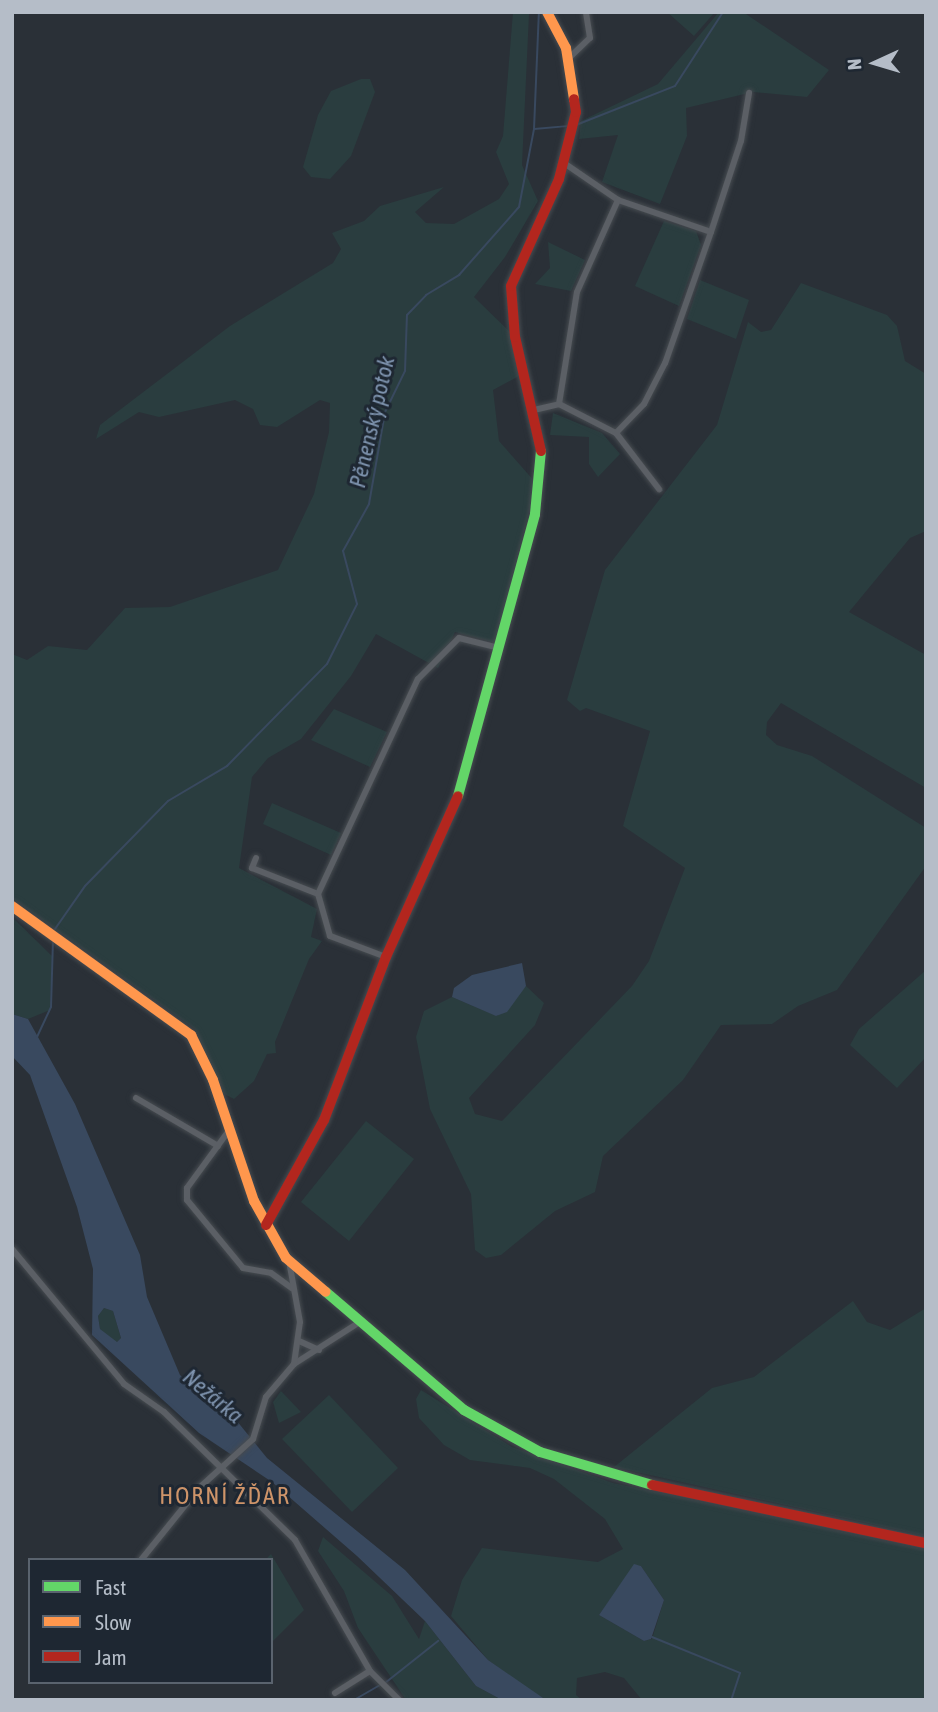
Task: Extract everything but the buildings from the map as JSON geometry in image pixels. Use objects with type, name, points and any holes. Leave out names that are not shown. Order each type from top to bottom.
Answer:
[{"type":"street","points":[[266,1225],[324,1121],[386,957],[455,808],[499,648],[542,474],[534,410],[515,337],[512,286],[564,163],[573,134],[569,58],[547,12]]},
{"type":"street","points":[[569,58],[590,38],[586,12]]},
{"type":"street","points":[[617,433],[644,404],[665,363],[741,141],[749,93]]},
{"type":"street","points":[[564,163],[618,200],[711,232]]},
{"type":"street","points":[[559,404],[577,292],[618,200]]},
{"type":"street","points":[[534,410],[559,404],[617,433],[659,489]]},
{"type":"street","points":[[386,957],[330,936],[318,894],[418,679],[459,638],[499,648]]},
{"type":"street","points":[[256,858],[252,868],[318,894]]},
{"type":"street","points":[[12,906],[178,1023],[204,1056],[266,1225],[289,1261],[464,1410],[540,1452],[615,1477],[926,1543]]},
{"type":"street","points":[[136,1098],[218,1146]]},
{"type":"street","points":[[230,1129],[187,1188],[187,1200],[243,1268],[271,1273],[292,1288]]},
{"type":"street","points":[[12,1249],[70,1313],[116,1375],[225,1467],[295,1540],[370,1671],[399,1700]]},
{"type":"street","points":[[289,1261],[292,1288],[299,1310],[299,1341],[294,1364]]},
{"type":"street","points":[[143,1558],[199,1488],[253,1439],[266,1397],[294,1364],[360,1322]]},
{"type":"street","points":[[299,1341],[319,1350]]},
{"type":"street","points":[[335,1693],[370,1671]]},
{"type":"shaded area","points":[[513,12],[529,14],[522,165],[538,201],[505,257],[474,297],[511,333],[519,376],[493,390],[499,441],[536,483],[496,643],[455,632],[438,668],[376,634],[351,676],[301,739],[268,758],[252,777],[239,868],[317,909],[311,937],[322,941],[309,959],[275,1042],[276,1053],[267,1054],[254,1081],[234,1099],[224,1094],[195,1029],[12,898],[12,654],[27,660],[48,646],[87,650],[125,608],[170,607],[278,570],[314,494],[329,432],[330,403],[320,400],[277,427],[260,425],[253,409],[235,400],[159,417],[139,412],[96,439],[100,425],[230,326],[333,263],[341,249],[332,233],[364,221],[380,206],[444,187],[415,212],[426,223],[454,224],[499,199],[509,184],[496,152],[503,136]]},
{"type":"shaded area","points":[[667,12],[715,12],[694,36]]},
{"type":"shaded area","points":[[719,12],[743,12],[829,70],[807,97],[753,92],[686,108],[687,136],[660,204],[602,182],[618,135],[579,139],[581,121],[658,84]]},
{"type":"shaded area","points":[[361,79],[370,79],[375,92],[351,156],[330,179],[311,177],[303,167],[318,115],[331,91]]},
{"type":"shaded area","points":[[664,221],[696,231],[701,245],[679,306],[635,286]]},
{"type":"shaded area","points":[[548,242],[585,260],[571,291],[535,284],[550,268]]},
{"type":"shaded area","points":[[700,280],[749,300],[736,339],[687,319]]},
{"type":"shaded area","points":[[801,283],[887,315],[897,326],[905,361],[926,374],[926,531],[910,538],[849,612],[926,655],[926,788],[781,703],[767,722],[766,735],[777,745],[812,756],[926,828],[926,866],[837,990],[798,1006],[772,1024],[721,1025],[683,1080],[603,1156],[595,1192],[555,1211],[501,1255],[486,1258],[475,1250],[471,1194],[430,1109],[416,1037],[424,1011],[452,997],[497,1016],[526,986],[544,1003],[535,1025],[469,1098],[475,1114],[502,1121],[632,986],[649,961],[685,868],[623,826],[650,731],[586,708],[580,711],[567,700],[605,570],[717,425],[748,322],[761,332],[771,330]]},
{"type":"shaded area","points":[[553,413],[602,433],[620,454],[598,477],[589,464],[589,437],[550,435]]},
{"type":"shaded area","points":[[334,709],[387,732],[370,767],[311,740]]},
{"type":"shaded area","points":[[272,803],[341,833],[331,855],[263,824]]},
{"type":"shaded area","points":[[12,917],[52,956],[50,1010],[28,1019],[12,1014]]},
{"type":"shaded area","points":[[926,970],[926,1057],[897,1088],[850,1045],[859,1029]]},
{"type":"shaded area","points":[[366,1121],[414,1159],[349,1241],[301,1202]]},
{"type":"shaded area","points":[[853,1301],[867,1322],[890,1330],[926,1308],[926,1536],[614,1467],[712,1388],[754,1377]]},
{"type":"shaded area","points":[[104,1308],[113,1311],[121,1338],[117,1342],[109,1341],[100,1329],[98,1316]]},
{"type":"shaded area","points":[[421,1390],[512,1447],[613,1483],[926,1550],[926,1700],[642,1700],[624,1678],[605,1672],[577,1678],[576,1695],[582,1700],[546,1700],[488,1660],[451,1616],[462,1580],[482,1548],[598,1562],[623,1549],[605,1519],[554,1479],[530,1468],[470,1460],[444,1445],[419,1418],[416,1399]],"holes":[[[635,1565],[641,1566],[664,1600],[652,1639],[644,1641],[599,1615]]]},
{"type":"shaded area","points":[[281,1391],[301,1412],[279,1423],[273,1402]]},
{"type":"shaded area","points":[[329,1395],[398,1468],[352,1512],[282,1439]]},
{"type":"shaded area","points":[[323,1537],[392,1596],[419,1639],[425,1621],[476,1686],[502,1700],[406,1700],[358,1628],[344,1591],[318,1551]]},
{"type":"shaded area","points":[[271,1554],[304,1610],[273,1641],[273,1558],[267,1558]]},
{"type":"water","points":[[522,963],[526,986],[507,1012],[496,1016],[452,997],[454,988],[472,975]]},
{"type":"water","points":[[12,1014],[28,1019],[75,1104],[140,1255],[147,1297],[180,1375],[201,1394],[219,1399],[267,1458],[405,1570],[488,1660],[546,1700],[502,1700],[476,1686],[425,1621],[357,1556],[272,1482],[199,1433],[92,1335],[93,1269],[77,1207],[30,1075],[12,1056]],"holes":[[[104,1308],[113,1311],[121,1338],[117,1342],[100,1329],[98,1316]]]},
{"type":"water","points":[[634,1564],[641,1566],[664,1600],[651,1639],[644,1641],[599,1615]]},
{"type":"waterway","name":"Pěnenský potok","points":[[55,929],[85,886],[168,801],[227,766],[327,664],[357,604],[343,551],[369,504],[385,412],[405,371],[407,315],[426,295],[459,275],[519,207],[534,129],[539,12]]},
{"type":"waterway","points":[[576,125],[675,86],[723,12]]},
{"type":"waterway","points":[[534,129],[567,126]]},
{"type":"waterway","name":"Pěnenský potok","points":[[37,1037],[51,1007],[53,941]]},
{"type":"waterway","points":[[652,1637],[740,1673],[731,1700]]},
{"type":"waterway","points":[[385,1683],[438,1641]]},
{"type":"waterway","points":[[354,1700],[380,1685]]},
{"type":"traffic: fast","points":[[458,796],[535,514],[541,451]]},
{"type":"traffic: fast","points":[[326,1292],[464,1410],[540,1452],[652,1485]]},
{"type":"traffic: slow","points":[[547,12],[566,48],[574,99]]},
{"type":"traffic: slow","points":[[12,906],[191,1035],[213,1080],[254,1201],[286,1258],[326,1292]]},
{"type":"traffic: jam","points":[[541,451],[515,337],[511,286],[559,179],[576,112],[574,99]]},
{"type":"traffic: jam","points":[[266,1225],[324,1120],[386,957],[458,796]]},
{"type":"traffic: jam","points":[[652,1485],[926,1543]]},
{"type":"district","name":"HORNÍ ŽĎÁR","points":[[225,1496]]},
{"type":"water label","name":"Nežárka","points":[[213,1396]]}]
